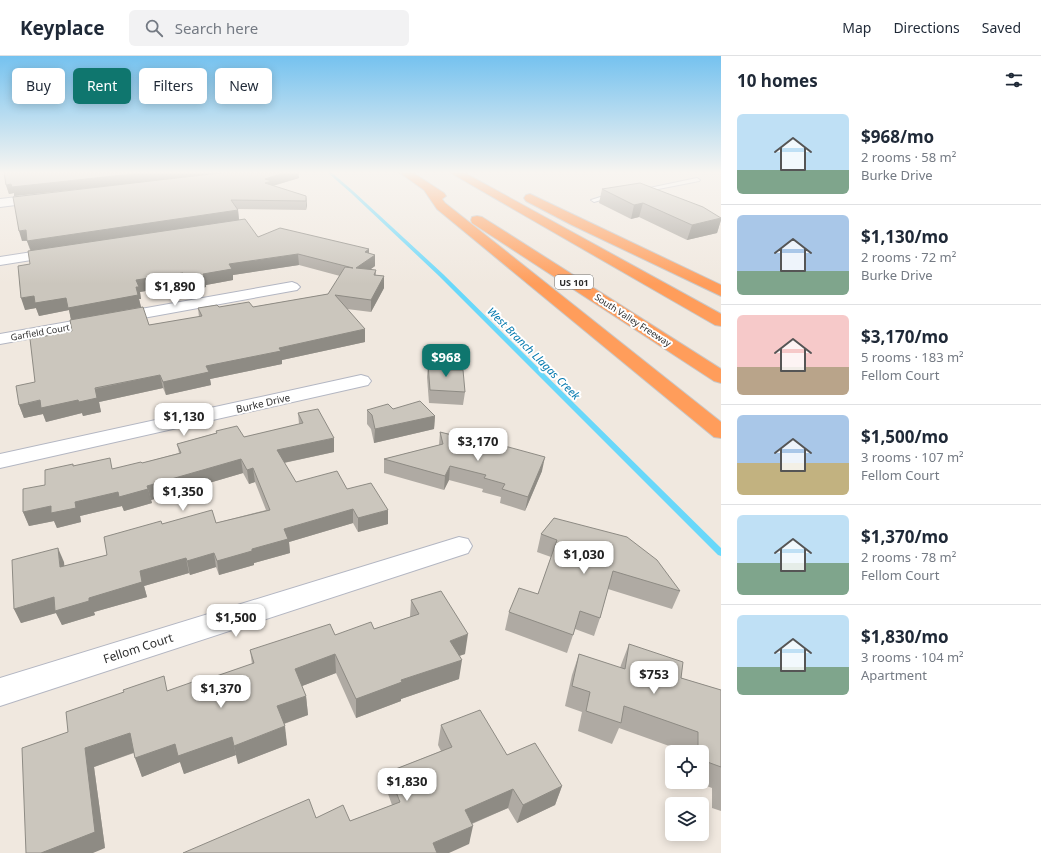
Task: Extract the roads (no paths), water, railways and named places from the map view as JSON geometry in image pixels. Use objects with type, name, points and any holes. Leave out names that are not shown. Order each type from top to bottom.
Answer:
[{"type":"highway","points":[[445,209],[721,432]]},
{"type":"highway","name":"South Valley Freeway","points":[[461,209],[721,377]]},
{"type":"highway","points":[[521,209],[721,321]]},
{"type":"highway","points":[[552,209],[721,291]]},
{"type":"street","points":[[0,261],[70,250]]},
{"type":"street","name":"Garfield Court","points":[[0,338],[292,287]]},
{"type":"street","name":"Burke Drive","points":[[0,461],[361,381]]},
{"type":"street","name":"Fellom Court","points":[[0,692],[459,546]]},
{"type":"waterway","name":"West Branch Llagas Creek","points":[[370,209],[441,275],[721,553]]}]
